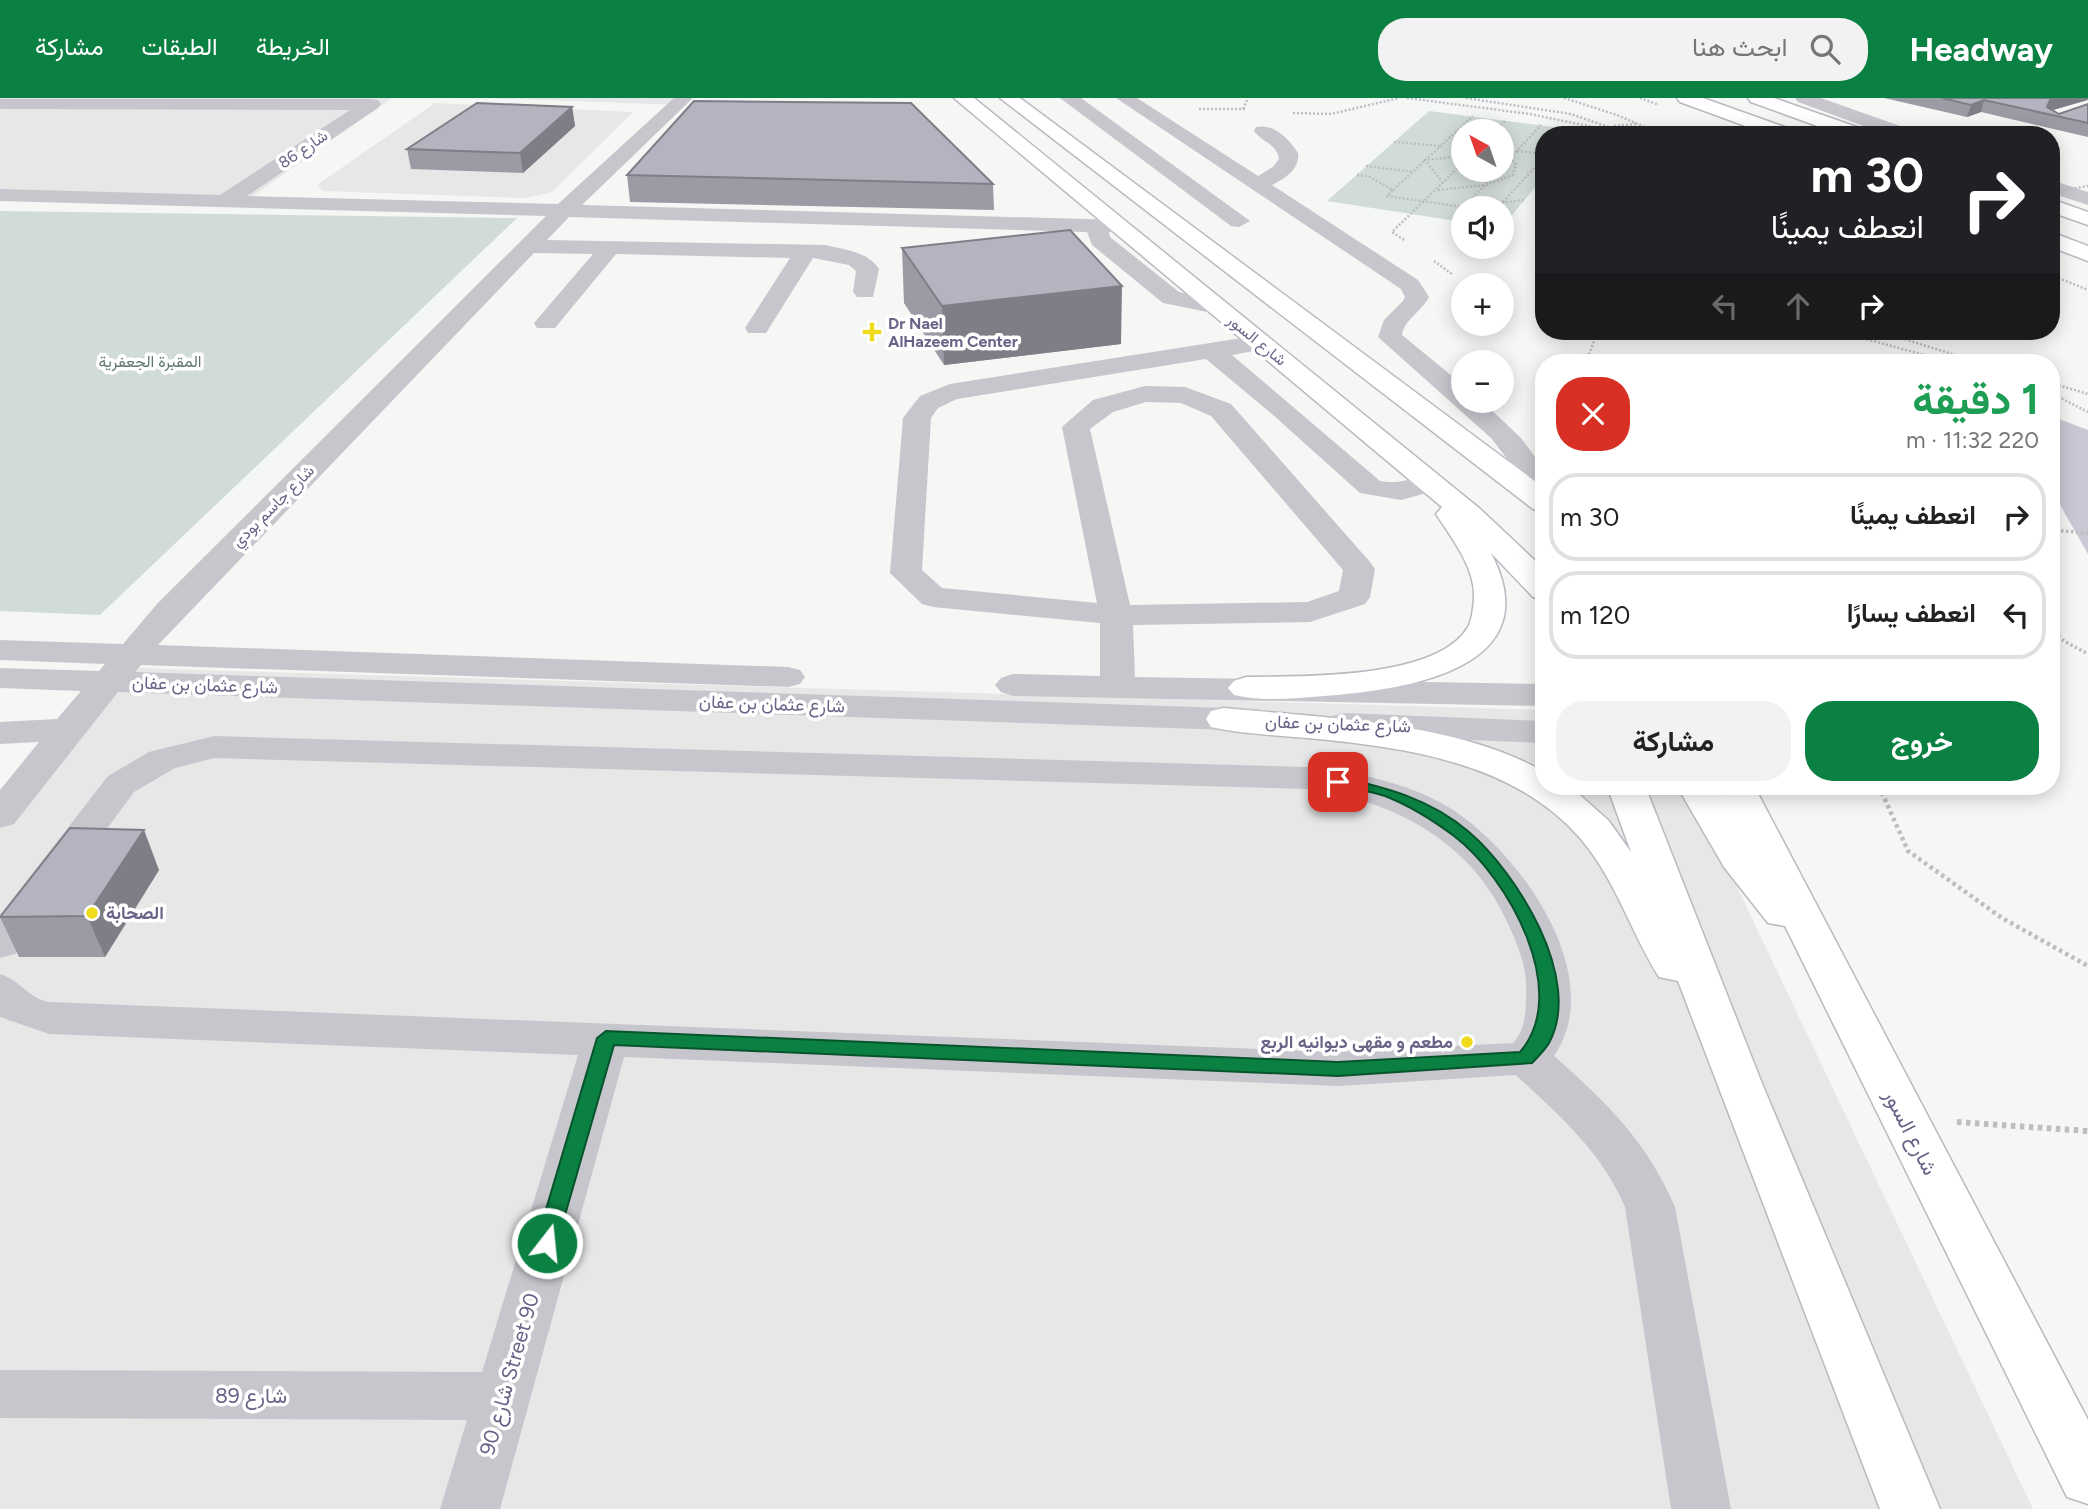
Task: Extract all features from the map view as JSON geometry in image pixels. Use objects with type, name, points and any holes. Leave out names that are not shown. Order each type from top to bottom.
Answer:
[{"type":"main road","name":"شارع السور","points":[[963,98],[1108,226],[1217,307],[1432,482],[1500,542],[1535,580]]},
{"type":"main road","points":[[1009,98],[1535,496]]},
{"type":"main road","points":[[1686,98],[1763,126]]},
{"type":"main road","points":[[1762,99],[1836,126]]},
{"type":"main road","points":[[2060,208],[2088,219]]},
{"type":"main road","points":[[2060,243],[2088,254]]},
{"type":"main road","points":[[1235,704],[1412,675],[1455,658],[1476,640],[1491,608],[1489,586],[1481,563],[1432,482]]},
{"type":"main road","points":[[1235,704],[1457,751],[1518,774],[1535,784]]},
{"type":"main road","points":[[1553,795],[1592,827],[1606,845],[1738,1081]]},
{"type":"main road","points":[[1629,795],[1738,1081],[1910,1509]]},
{"type":"main road","points":[[1701,795],[1738,858],[1828,965]]},
{"type":"main road","name":"شارع السور","points":[[1740,795],[2088,1478]]},
{"type":"street","name":"شارع جاسم بودي","points":[[0,816],[68,729],[169,611],[564,210],[684,98]]},
{"type":"street","points":[[1069,98],[1239,221]]},
{"type":"street","points":[[1125,98],[1410,285],[1416,297],[1415,303],[1391,325],[1390,337],[1451,389]]},
{"type":"street","points":[[1804,98],[1882,126]]},
{"type":"street","points":[[0,104],[376,101]]},
{"type":"street","name":"شارع 86","points":[[225,201],[376,101]]},
{"type":"street","points":[[1258,184],[1285,169],[1290,162],[1290,153],[1285,146],[1263,131]]},
{"type":"street","points":[[2060,189],[2088,199]]},
{"type":"street","points":[[0,195],[1108,226]]},
{"type":"street","points":[[528,246],[806,251],[840,254],[858,260],[868,269],[865,292]]},
{"type":"street","points":[[546,323],[610,248]]},
{"type":"street","points":[[757,328],[806,251]]},
{"type":"street","points":[[1118,688],[1116,615],[1076,427],[1103,405],[1145,394],[1185,395],[1221,410],[1359,569],[1354,597],[1310,612],[1116,615],[933,597],[906,573],[917,418],[929,402],[950,392],[1261,343]]},
{"type":"street","points":[[1210,350],[1282,408],[1370,487],[1387,493],[1412,491],[1432,482]]},
{"type":"street","points":[[1480,413],[1518,451],[1535,481]]},
{"type":"street","name":"شارع عثمان بن عفان","points":[[0,650],[1118,688],[1235,704],[1535,731]]},
{"type":"street","name":"شارع عثمان بن عفان","points":[[0,678],[985,711],[1535,695]]},
{"type":"street","points":[[978,769],[985,711]]},
{"type":"street","points":[[0,733],[68,729]]},
{"type":"street","points":[[0,944],[111,793],[150,766],[194,750],[228,746],[1307,778],[1363,785],[1389,792],[1462,834],[1482,855],[1533,929],[1545,957],[1548,1014],[1541,1040],[1525,1058],[1338,1069],[49,1018],[27,1014],[13,1005],[0,989]]},
{"type":"street","name":"شارع 90 Street 90","points":[[470,1509],[606,1038]]},
{"type":"street","points":[[1525,1058],[1616,1143],[1641,1182],[1650,1207],[1702,1509]]},
{"type":"street","name":"شارع 89","points":[[0,1394],[502,1396]]},
{"type":"path","points":[[1243,109],[1244,101],[1248,98]]},
{"type":"path","points":[[1407,98],[1465,108],[1557,116],[1592,126]]},
{"type":"path","points":[[1466,98],[1549,108],[1614,126],[1637,124]]},
{"type":"path","points":[[1494,98],[1508,103]]},
{"type":"path","points":[[1564,98],[1642,126]]},
{"type":"path","points":[[1451,205],[1387,196],[1473,117]]},
{"type":"path","points":[[1514,153],[1535,131]]},
{"type":"path","points":[[1394,142],[1441,146]]},
{"type":"path","points":[[1516,151],[1535,154]]},
{"type":"path","points":[[1426,160],[1451,157]]},
{"type":"path","points":[[1426,160],[1443,183]]},
{"type":"path","points":[[1366,166],[1413,172]]},
{"type":"path","points":[[1508,196],[1535,166]]},
{"type":"path","points":[[1357,175],[1368,176],[1393,190]]},
{"type":"path","points":[[1412,246],[1392,232],[1451,175]]},
{"type":"path","points":[[1473,196],[1487,182]]},
{"type":"path","points":[[1437,190],[1483,186],[1494,182]]},
{"type":"path","points":[[2060,190],[2088,186]]},
{"type":"path","points":[[1514,201],[1524,200]]},
{"type":"path","points":[[1433,260],[1451,274]]},
{"type":"path","points":[[2060,279],[2088,290]]},
{"type":"path","points":[[1873,340],[1922,354]]},
{"type":"path","points":[[1908,340],[1953,354]]},
{"type":"path","points":[[2060,386],[2088,394]]},
{"type":"path","points":[[2060,398],[2088,412]]},
{"type":"path","points":[[2060,531],[2088,533]]},
{"type":"path","points":[[2060,637],[2088,654]]},
{"type":"path","points":[[1883,795],[1908,851],[2002,918],[2088,966]]},
{"type":"path","points":[[1904,1118],[2088,1131]]},
{"type":"shaded area","points":[[0,98],[392,98],[246,201],[0,197]]},
{"type":"shaded area","points":[[484,98],[693,98],[680,105]]},
{"type":"shaded area","points":[[435,103],[633,112],[552,192],[525,198],[323,191],[317,185]]},
{"type":"shaded area","points":[[2060,419],[2088,430],[2088,554],[2060,505]]},
{"type":"shaded area","points":[[134,668],[1535,710],[1535,795],[1693,795],[2033,1509],[0,1509],[0,829]]},
{"type":"green space","points":[[1429,111],[1491,119],[1451,119],[1451,182],[1514,182],[1514,122],[1545,126],[1535,126],[1535,188],[1514,213],[1514,196],[1451,196],[1451,220],[1327,201]]},
{"type":"green space","name":"المقبرة الجعفرية","points":[[0,211],[517,218],[100,615],[0,611]]},
{"type":"building","points":[[1942,98],[2056,98],[2050,100],[2047,107],[2059,114],[2088,104],[2088,123],[1984,100],[1971,105]]},
{"type":"building","points":[[694,101],[911,103],[993,184],[627,175]]},
{"type":"building","points":[[477,103],[572,107],[520,153],[407,149]]},
{"type":"building","points":[[1070,230],[1122,286],[942,306],[902,248]]},
{"type":"building","points":[[70,828],[144,830],[87,916],[0,917]]},
{"type":"place","name":"Dr Nael AlHazeem Center","points":[[872,332]]},
{"type":"place","name":"الصحابة","points":[[92,913]]},
{"type":"place","name":"مطعم و مقهى ديوانيه الربع","points":[[1467,1042]]},
{"type":"route","points":[[547,1243],[606,1038],[1338,1069],[1407,1064],[1463,1064],[1525,1058],[1541,1040],[1548,1014],[1548,986],[1545,957],[1533,929],[1513,897],[1482,855],[1462,834],[1438,818],[1389,792],[1338,782]]}]
